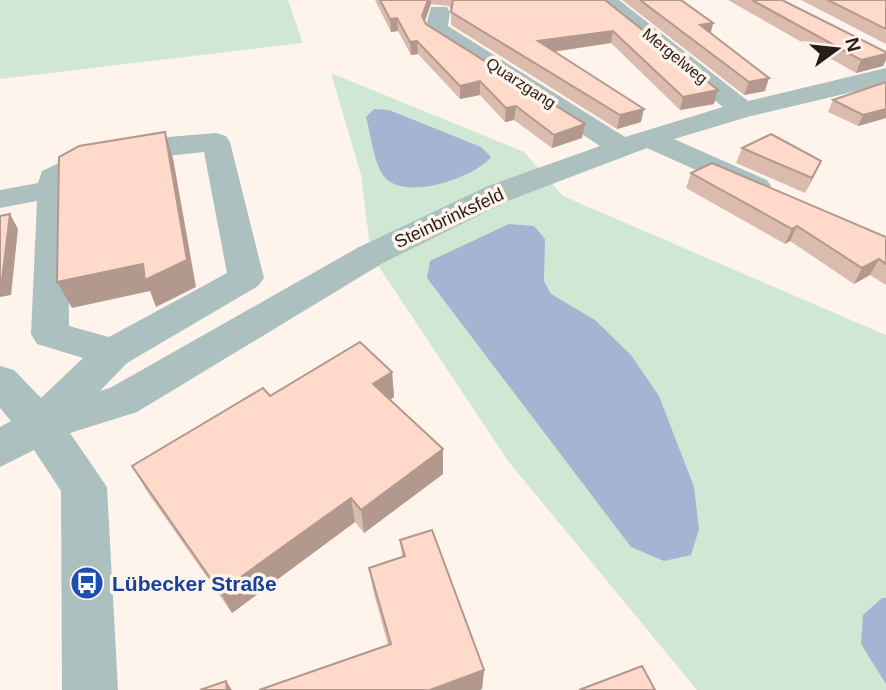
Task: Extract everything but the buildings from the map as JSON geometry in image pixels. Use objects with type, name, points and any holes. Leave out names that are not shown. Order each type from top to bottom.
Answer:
[{"type":"street","name":"Mergelweg","points":[[608,2],[743,110]]},
{"type":"street","name":"Quarzgang","points":[[439,12],[436,29],[634,142]]},
{"type":"street","name":"Steinbrinksfeld","points":[[20,437],[122,401],[371,255],[499,193],[634,142],[743,110],[839,88],[880,90]]},
{"type":"street","points":[[20,437],[113,354],[246,278],[216,142],[102,153],[53,177],[50,334],[113,354]]},
{"type":"street","points":[[634,142],[786,199]]},
{"type":"street","points":[[0,199],[35,192]]},
{"type":"street","points":[[0,381],[20,437],[84,487],[89,690]]},
{"type":"green space","points":[[0,0],[288,0],[303,43],[0,79]]},
{"type":"green space","points":[[331,73],[524,152],[563,196],[886,335],[886,690],[697,690],[508,461],[371,255],[361,175]]},
{"type":"water","points":[[374,109],[389,110],[481,147],[491,157],[470,173],[438,184],[405,187],[392,183],[383,175],[373,147],[366,117]]},
{"type":"water","points":[[509,224],[534,226],[545,239],[544,281],[551,294],[595,320],[631,355],[659,396],[694,487],[699,529],[691,555],[664,561],[631,547],[427,278],[430,261]]},
{"type":"water","points":[[882,598],[886,598],[886,684],[861,644],[863,615]]},
{"type":"place","name":"Lübecker Straße","points":[[87,583]]}]
